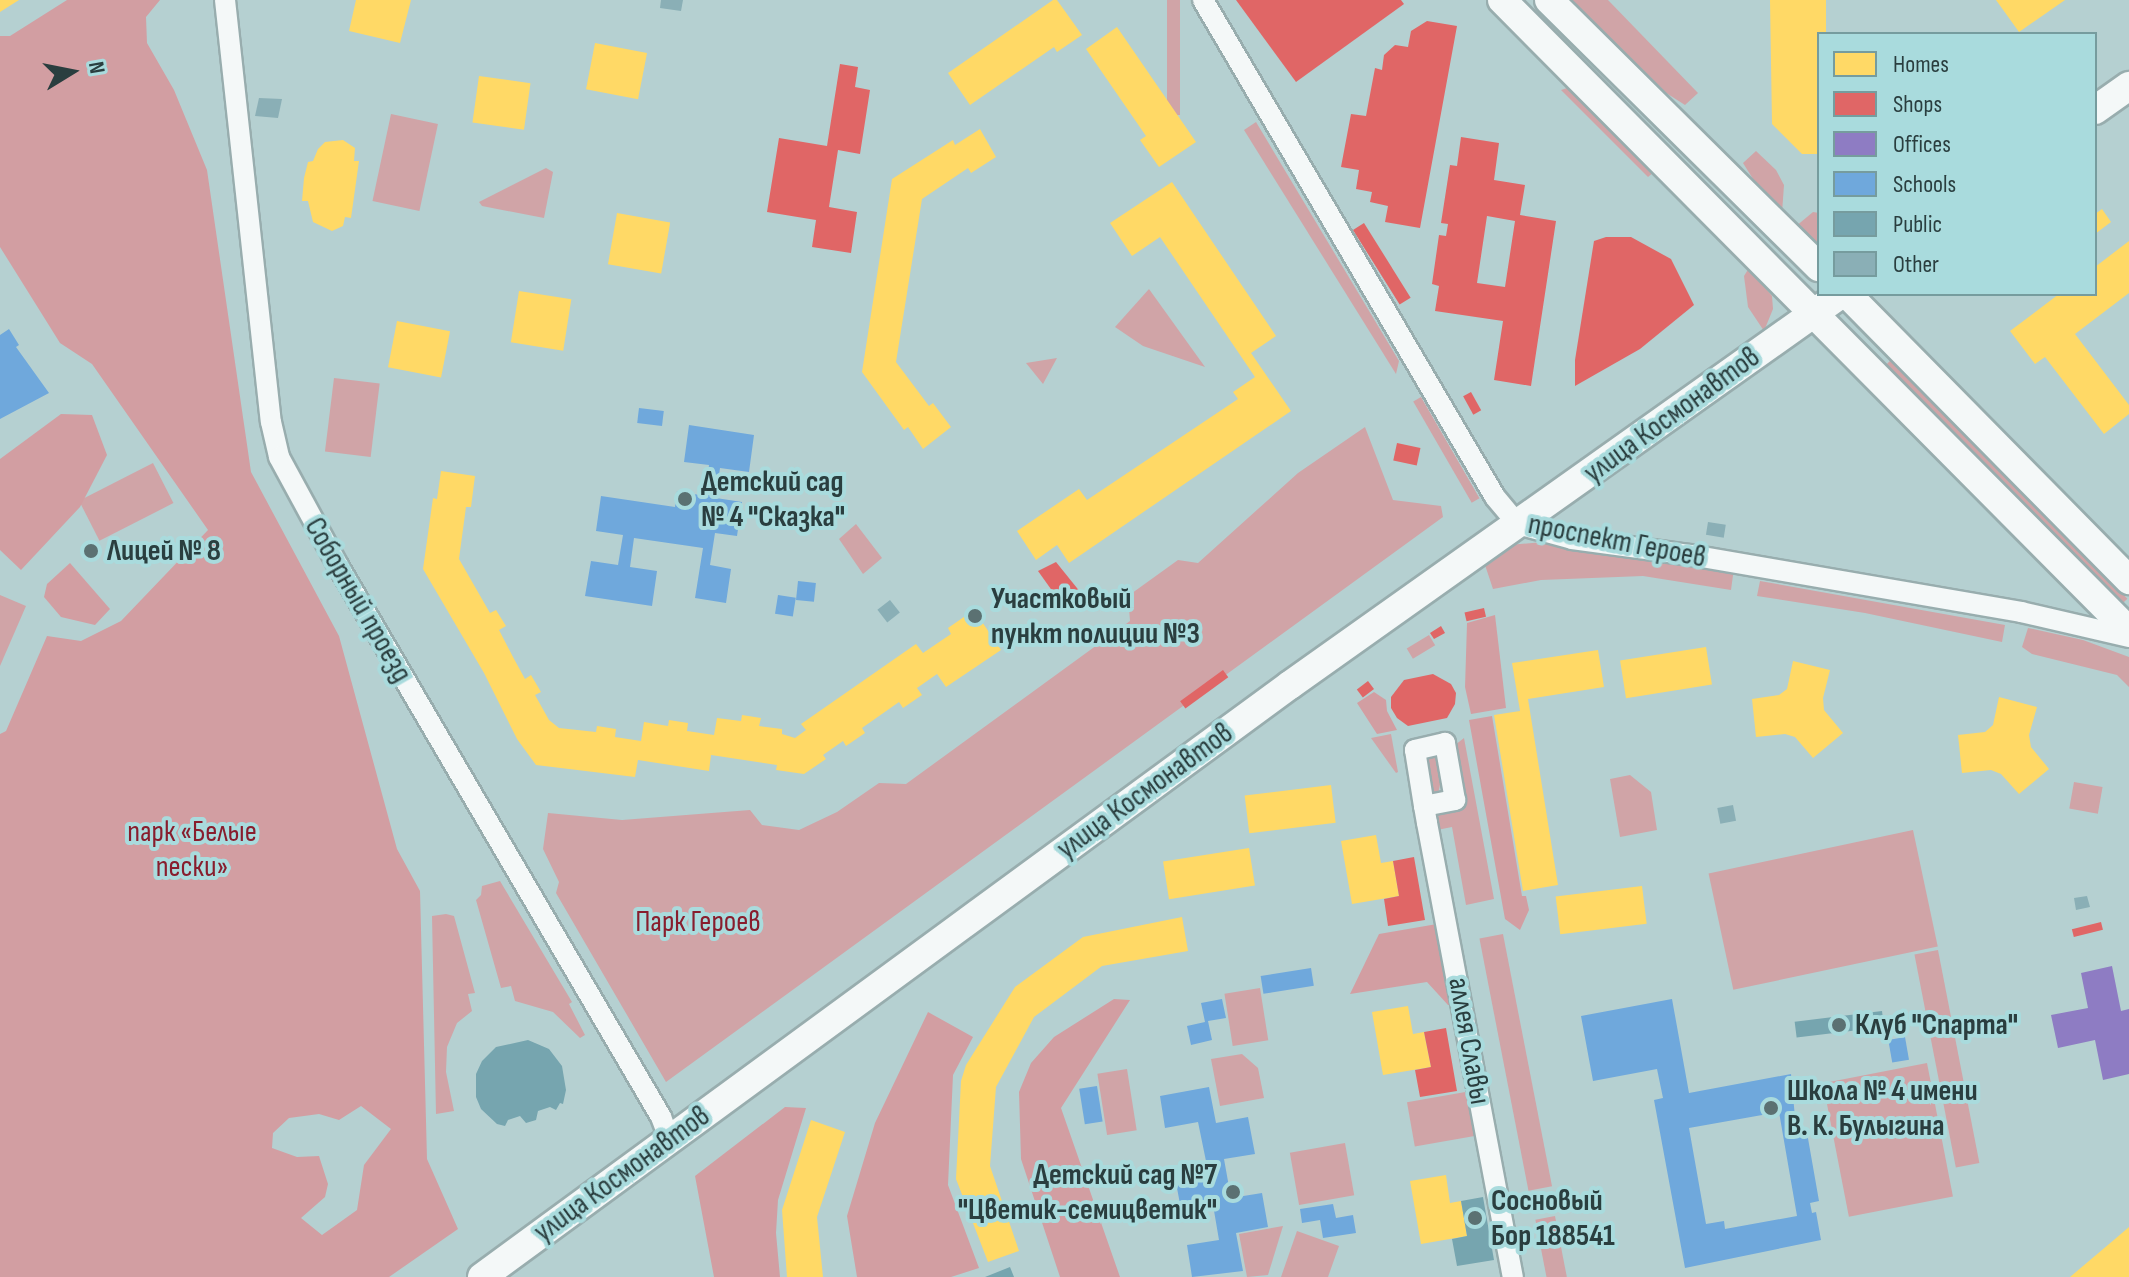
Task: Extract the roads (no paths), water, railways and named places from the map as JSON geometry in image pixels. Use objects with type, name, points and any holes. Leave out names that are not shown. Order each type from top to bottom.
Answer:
[{"type":"street","name":"Соборный проезд","points":[[225,0],[269,409],[279,457],[337,564],[661,1117],[670,1140]]},
{"type":"street","name":"проспект Героев","points":[[1203,0],[1495,497],[1518,524],[1572,539],[1691,555],[2021,612],[2129,634]]},
{"type":"street","name":"проспект Героев","points":[[1502,0],[2129,634]]},
{"type":"street","points":[[1549,0],[1817,265]]},
{"type":"street","points":[[2097,109],[2129,86]]},
{"type":"street","name":"улица Космонавтов","points":[[482,1277],[1143,791],[1841,296]]},
{"type":"street","points":[[1846,296],[2129,580]]},
{"type":"street","name":"аллея Славы","points":[[1424,806],[1513,1277]]},
{"type":"place","name":"Детский сад № 4 \"Сказка\"","points":[[685,499]]},
{"type":"place","name":"Лицей № 8","points":[[91,551]]},
{"type":"place","name":"Участковый пункт полиции №3","points":[[975,616]]},
{"type":"place","name":"Клуб \"Спарта\"","points":[[1839,1025]]},
{"type":"place","name":"Школа № 4 имени В. К. Булыгина","points":[[1771,1108]]},
{"type":"place","name":"Детский сад №7 \"Цветик-семицветик\"","points":[[1233,1192]]},
{"type":"place","name":"Сосновый Бор 188541","points":[[1475,1218]]},
{"type":"park label","name":"парк «Белые пески»","points":[[192,849]]},
{"type":"park label","name":"Парк Героев","points":[[698,922]]}]
